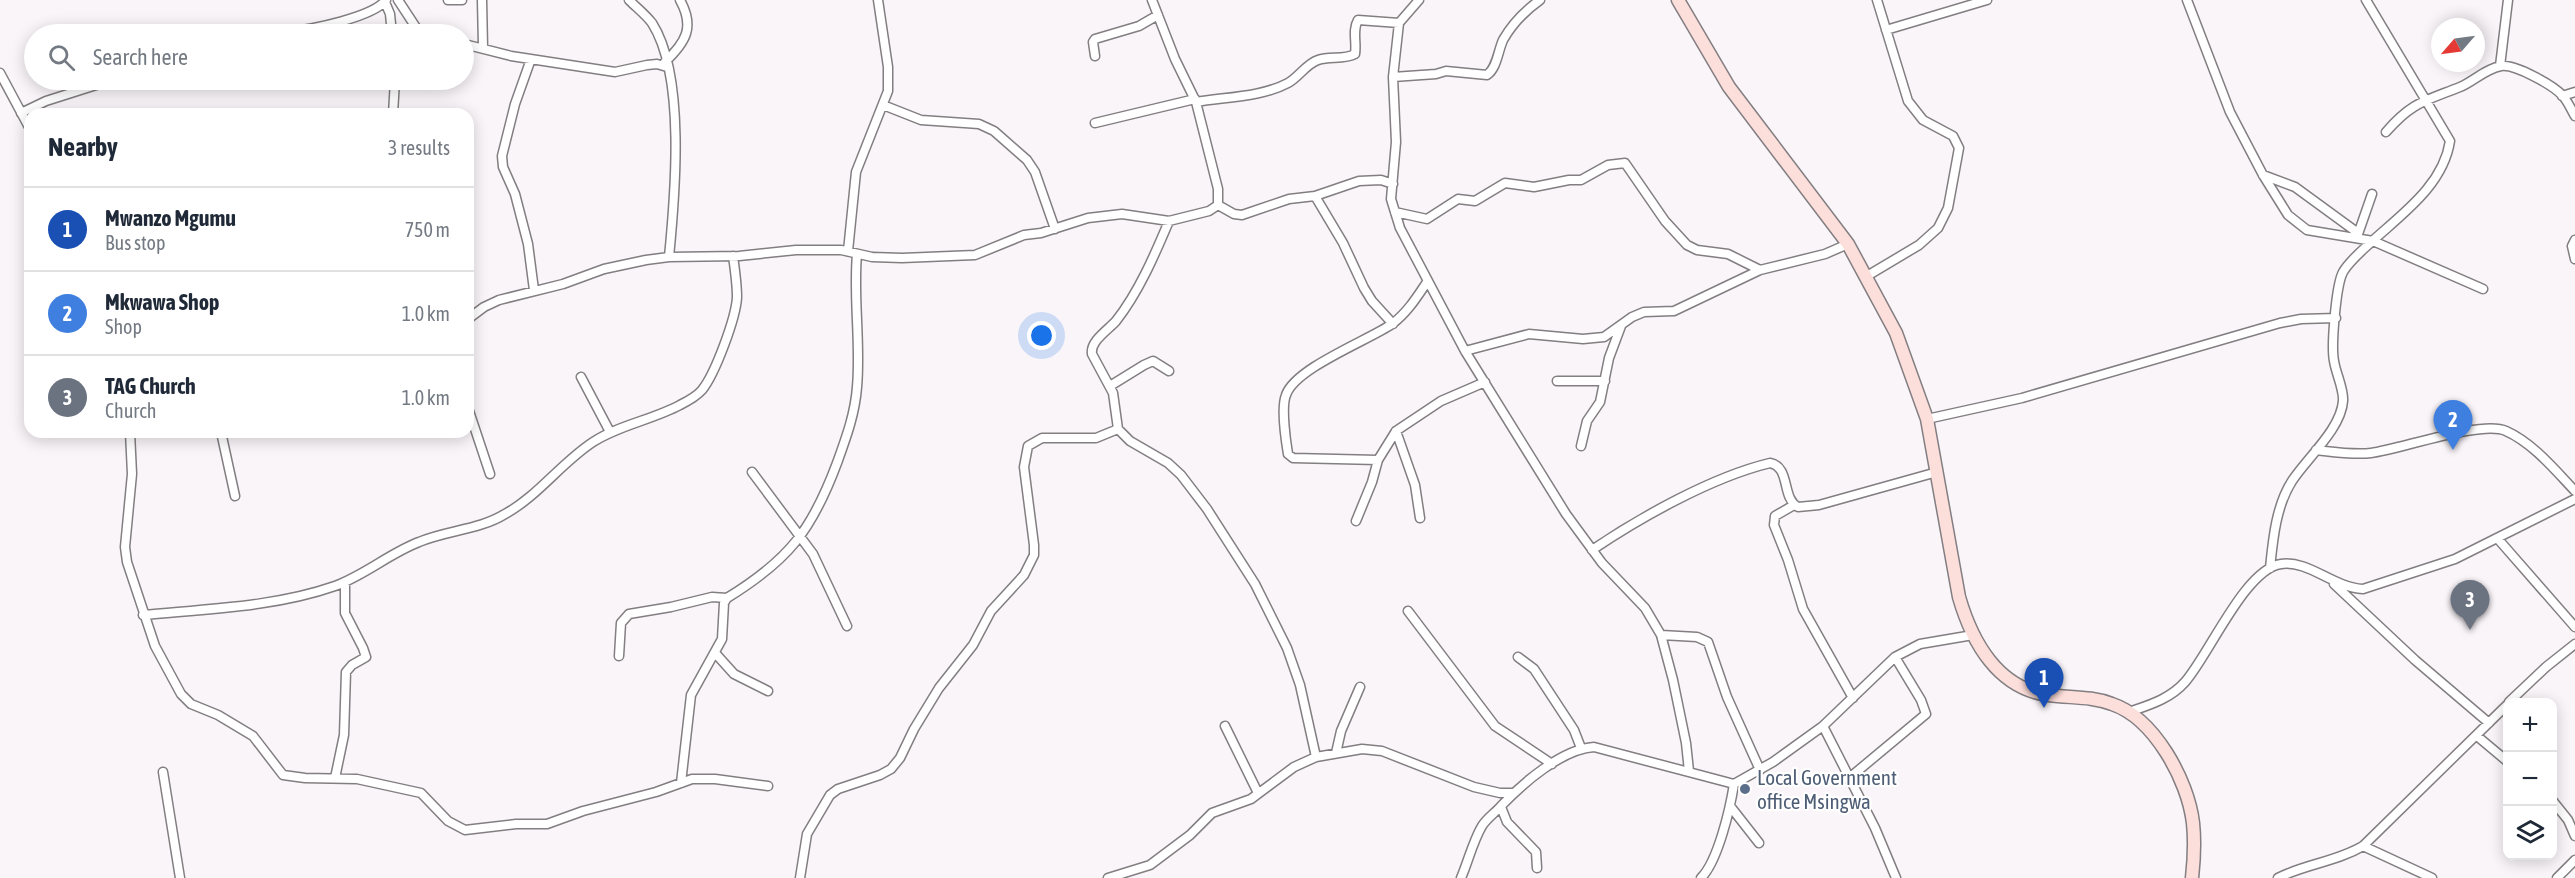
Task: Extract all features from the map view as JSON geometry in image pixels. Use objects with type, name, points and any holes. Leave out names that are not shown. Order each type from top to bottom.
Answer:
[{"type":"street","points":[[398,0],[414,24]]},
{"type":"street","points":[[448,0],[462,0]]},
{"type":"street","points":[[482,0],[483,47]]},
{"type":"street","points":[[629,0],[652,24],[666,64],[674,109],[675,174],[669,257]]},
{"type":"street","points":[[666,64],[685,38],[688,21],[680,0]]},
{"type":"street","points":[[619,656],[621,623],[629,614],[712,597],[727,598],[762,576],[800,537],[820,505],[850,429],[857,387],[853,253],[856,172],[888,91],[888,67],[878,0]]},
{"type":"street","points":[[1152,0],[1175,59],[1195,100],[1218,189],[1218,205]]},
{"type":"street","points":[[1419,0],[1399,23],[1393,77],[1396,142],[1391,199],[1395,212],[1406,242],[1465,351],[1566,514],[1612,576],[1645,608],[1661,635],[1674,680],[1689,771]]},
{"type":"street","points":[[1393,77],[1436,74],[1446,70],[1486,75],[1495,65],[1500,46],[1512,28],[1540,0]]},
{"type":"street","points":[[1678,0],[1729,87],[1848,244],[1896,333],[1927,419],[1959,597],[1966,623],[1972,634],[1996,669],[2030,692],[2049,696],[2088,698],[2112,704],[2129,712],[2147,727],[2175,768],[2186,794],[2193,822],[2192,878]]},
{"type":"street","points":[[1867,276],[1919,245],[1938,228],[1948,208],[1959,148],[1953,136],[1925,122],[1908,101],[1877,0]]},
{"type":"street","points":[[1886,30],[1987,0]]},
{"type":"street","points":[[2187,0],[2230,112],[2280,204],[2298,224],[2316,232],[2357,236],[2373,241],[2483,289]]},
{"type":"street","points":[[2270,568],[2272,542],[2284,497],[2292,482],[2336,422],[2343,399],[2332,348],[2337,291],[2344,271],[2416,202],[2435,179],[2448,156],[2450,141],[2366,0]]},
{"type":"street","points":[[2500,66],[2508,0]]},
{"type":"street","points":[[325,24],[354,17],[386,1],[391,24]]},
{"type":"street","points":[[1095,56],[1093,42],[1095,39],[1139,26],[1158,15]]},
{"type":"street","points":[[1095,123],[1195,100],[1274,89],[1290,82],[1311,63],[1355,54],[1355,25],[1358,20],[1399,23]]},
{"type":"street","points":[[474,46],[531,59],[615,72],[647,65],[666,64]]},
{"type":"street","points":[[531,59],[515,104],[502,156],[503,167],[515,194],[528,244],[534,290]]},
{"type":"street","points":[[2386,132],[2402,113],[2425,99],[2462,86],[2500,66],[2517,69],[2552,87],[2562,96],[2575,116]]},
{"type":"street","points":[[0,74],[24,118]]},
{"type":"street","points":[[31,108],[46,101],[86,90]]},
{"type":"street","points":[[393,108],[394,90]]},
{"type":"street","points":[[2562,96],[2575,92]]},
{"type":"street","points":[[883,105],[921,120],[979,124],[994,131],[1027,160],[1035,172],[1055,229]]},
{"type":"street","points":[[1395,212],[1427,219],[1458,199],[1475,201],[1505,183],[1534,187],[1569,180],[1579,181],[1608,165],[1621,162],[1625,163],[1665,222],[1687,245],[1697,250],[1728,254],[1760,270]]},
{"type":"street","points":[[2263,175],[2295,187],[2357,236]]},
{"type":"street","points":[[1218,205],[1234,214],[1242,215],[1289,199],[1315,196],[1370,179],[1393,184]]},
{"type":"street","points":[[2357,236],[2372,194]]},
{"type":"street","points":[[1315,196],[1343,243],[1364,288],[1372,301],[1393,324]]},
{"type":"street","points":[[474,314],[499,300],[563,284],[604,269],[669,257],[733,256],[796,250],[902,258],[975,255],[988,252],[1024,235],[1055,229],[1088,218],[1122,214],[1169,221],[1209,211],[1218,205]]},
{"type":"street","points":[[1169,221],[1142,280],[1129,302],[1091,348],[1110,386],[1118,429],[1130,441],[1168,463],[1180,474],[1213,519],[1255,584],[1290,657],[1300,685],[1316,757]]},
{"type":"street","points":[[2575,240],[2572,246],[2575,259]]},
{"type":"street","points":[[1465,351],[1529,334],[1596,339],[1604,337],[1632,317],[1644,312],[1674,311],[1760,270],[1825,254],[1848,244]]},
{"type":"street","points":[[143,615],[295,597],[345,582],[385,558],[422,540],[473,528],[507,514],[578,453],[610,432],[678,406],[694,398],[703,389],[718,360],[735,310],[737,298],[733,256]]},
{"type":"street","points":[[1378,460],[1290,457],[1284,402],[1289,388],[1305,375],[1350,345],[1393,324],[1406,312],[1427,282]]},
{"type":"street","points":[[1927,419],[2022,398],[2280,323],[2301,319],[2336,318]]},
{"type":"street","points":[[1581,446],[1587,421],[1599,407],[1614,342],[1621,326]]},
{"type":"street","points":[[1110,386],[1143,364],[1153,361],[1169,371]]},
{"type":"street","points":[[581,377],[610,432]]},
{"type":"street","points":[[1557,381],[1605,381]]},
{"type":"street","points":[[1356,521],[1378,460],[1396,431],[1441,401],[1485,382]]},
{"type":"street","points":[[474,426],[490,474]]},
{"type":"street","points":[[2316,450],[2369,453],[2444,436],[2492,428],[2500,429],[2528,444],[2575,491]]},
{"type":"street","points":[[800,878],[807,834],[831,795],[846,786],[880,775],[900,758],[914,729],[939,688],[973,645],[991,611],[1007,596],[1029,567],[1034,555],[1034,545],[1024,467],[1028,446],[1032,441],[1042,438],[1096,438],[1118,429]]},
{"type":"street","points":[[1396,431],[1414,485],[1420,518]]},
{"type":"street","points":[[130,438],[131,498],[125,547],[129,575],[154,645],[181,694],[191,704],[218,715],[253,736],[283,775],[305,778],[357,779],[421,793],[448,821],[465,830],[516,824],[547,824],[692,779],[715,779],[768,786]]},
{"type":"street","points":[[222,438],[235,496]]},
{"type":"street","points":[[1592,550],[1626,527],[1683,497],[1770,463],[1776,464],[1781,469],[1794,505]]},
{"type":"street","points":[[752,472],[813,554],[847,626]]},
{"type":"street","points":[[1853,698],[1803,609],[1788,560],[1774,525],[1774,516],[1794,505],[1804,508],[1819,505],[1937,472]]},
{"type":"street","points":[[2129,712],[2158,702],[2184,684],[2241,596],[2270,568],[2281,564],[2299,564],[2332,582],[2348,588],[2363,589],[2455,559],[2575,499]]},
{"type":"street","points":[[2498,539],[2575,627]]},
{"type":"street","points":[[335,778],[344,735],[346,672],[352,664],[366,657],[345,613],[345,582]]},
{"type":"street","points":[[2332,582],[2415,660],[2489,723]]},
{"type":"street","points":[[681,783],[691,695],[699,678],[716,654],[722,639],[723,608],[727,598]]},
{"type":"street","points":[[1408,611],[1495,726],[1552,764]]},
{"type":"street","points":[[1461,878],[1482,826],[1513,793],[1552,764],[1581,748],[1594,747],[1734,784],[1760,770],[1823,726],[1895,657],[1920,644],[1972,634]]},
{"type":"street","points":[[1661,635],[1697,636],[1708,642],[1727,697],[1760,770]]},
{"type":"street","points":[[2513,698],[2575,644]]},
{"type":"street","points":[[716,654],[742,680],[759,684],[768,691]]},
{"type":"street","points":[[1518,657],[1534,669],[1574,730],[1581,748]]},
{"type":"street","points":[[1848,779],[1926,714],[1921,700],[1895,657]]},
{"type":"street","points":[[1336,753],[1341,731],[1360,687]]},
{"type":"street","points":[[2278,878],[2294,870],[2339,858],[2363,846],[2503,708]]},
{"type":"street","points":[[1225,726],[1258,794]]},
{"type":"street","points":[[1823,726],[1875,828],[1896,878]]},
{"type":"street","points":[[2477,736],[2503,758]]},
{"type":"street","points":[[1108,878],[1149,865],[1190,836],[1212,813],[1251,799],[1293,767],[1316,757],[1362,749],[1382,751],[1474,788],[1513,793]]},
{"type":"street","points":[[163,772],[180,878]]},
{"type":"street","points":[[1701,878],[1707,872],[1715,855],[1730,806],[1734,784]]},
{"type":"street","points":[[2557,805],[2568,820],[2575,836]]},
{"type":"street","points":[[1730,806],[1759,843]]},
{"type":"street","points":[[1501,807],[1507,822],[1536,852],[1538,868]]},
{"type":"street","points":[[2363,846],[2432,878]]},
{"type":"street","points":[[2557,878],[2575,860]]},
{"type":"place","name":"Mkwawa Shop","points":[[2453,450]]},
{"type":"place","name":"TAG Church","points":[[2470,630]]},
{"type":"place","name":"Mwanzo Mgumu","points":[[2044,708]]},
{"type":"place","name":"Local Government office Msingwa","points":[[1745,789]]}]
